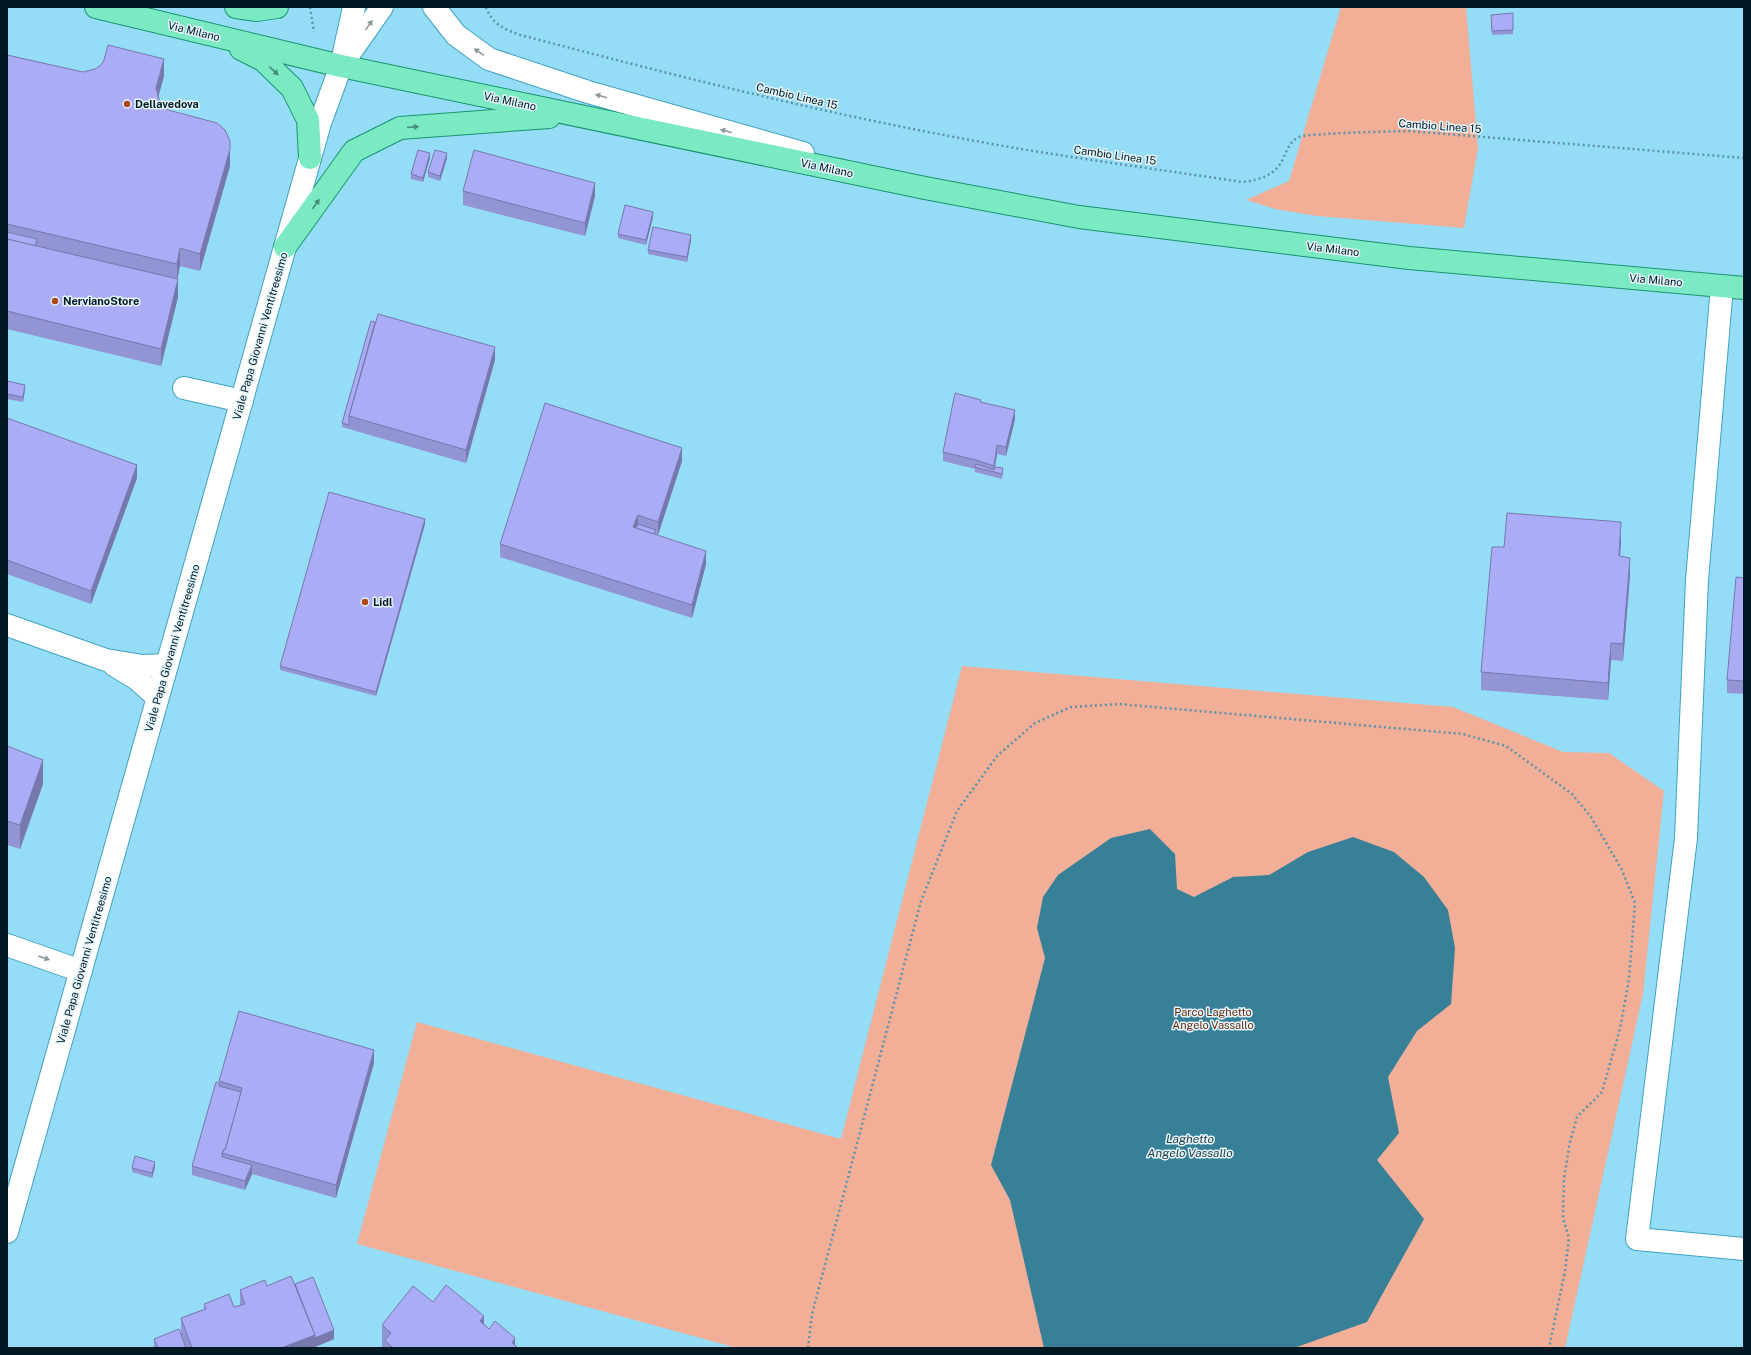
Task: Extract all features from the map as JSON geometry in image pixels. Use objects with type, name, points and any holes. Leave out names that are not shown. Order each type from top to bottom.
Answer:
[{"type":"main road","name":"Via Milano","points":[[96,7],[341,66],[925,188],[1079,217],[1401,257],[1744,288]]},
{"type":"main road","points":[[236,7],[257,10],[278,7]]},
{"type":"main road","points":[[217,36],[263,60],[292,88],[308,120],[310,158]]},
{"type":"main road","points":[[285,248],[354,151],[400,128],[576,115]]},
{"type":"street","points":[[341,66],[354,7]]},
{"type":"street","points":[[341,66],[382,7]]},
{"type":"street","name":"Via Milano","points":[[434,7],[456,35],[489,59],[588,92],[925,188]]},
{"type":"street","name":"Viale Papa Giovanni Ventitreesimo","points":[[7,1232],[320,122],[341,66]]},
{"type":"street","points":[[1722,286],[1697,580],[1686,838],[1637,1239],[1744,1249]]},
{"type":"street","points":[[184,388],[242,401]]},
{"type":"street","points":[[7,625],[106,660],[144,666],[167,665]]},
{"type":"street","points":[[106,660],[137,679],[158,697]]},
{"type":"street","points":[[7,945],[81,970]]},
{"type":"path","name":"Cambio Linea 15","points":[[486,7],[488,14],[495,23],[502,28],[520,35],[637,66],[800,106],[1020,149],[1242,182],[1253,181],[1266,177],[1275,171],[1282,161],[1289,146],[1300,137],[1362,132],[1409,131],[1744,158]]},
{"type":"path","points":[[808,1348],[812,1314],[922,901],[957,811],[997,756],[1035,723],[1071,707],[1119,704],[1463,734],[1506,746],[1572,794],[1591,816],[1622,870],[1635,903],[1629,979],[1620,1030],[1602,1092],[1578,1117],[1570,1142],[1564,1178],[1563,1218],[1569,1238],[1565,1271],[1549,1348]]},
{"type":"green space","points":[[1341,7],[1466,7],[1478,148],[1464,228],[1317,216],[1275,209],[1246,200],[1289,181]]},
{"type":"green space","name":"Parco Laghetto Angelo Vassallo","points":[[962,666],[1453,707],[1563,752],[1609,753],[1664,791],[1643,994],[1565,1348],[737,1348],[357,1244],[417,1022],[841,1139]]},
{"type":"water","name":"Laghetto Angelo Vassallo","points":[[1150,829],[1175,854],[1177,889],[1194,897],[1233,877],[1269,875],[1308,852],[1353,837],[1394,852],[1424,877],[1448,910],[1455,948],[1451,1004],[1417,1031],[1388,1077],[1399,1133],[1377,1160],[1424,1219],[1367,1322],[1294,1348],[1044,1348],[1010,1200],[991,1165],[1045,958],[1037,928],[1043,897],[1058,875],[1111,838]]},
{"type":"building","points":[[1513,13],[1513,30],[1492,31],[1491,15]]},
{"type":"building","points":[[108,45],[164,59],[156,88],[160,103],[165,109],[217,123],[225,130],[230,141],[230,149],[200,254],[180,248],[177,264],[7,224],[7,55],[83,72],[95,69],[101,65]]},
{"type":"building","points":[[418,150],[430,153],[423,178],[411,174]]},
{"type":"building","points":[[435,150],[447,153],[440,176],[428,172]]},
{"type":"building","points":[[474,150],[595,183],[585,223],[463,191]]},
{"type":"building","points":[[625,205],[653,212],[646,240],[618,234]]},
{"type":"building","points":[[653,227],[691,235],[687,257],[648,250]]},
{"type":"building","points":[[7,232],[37,239],[35,246],[7,239]]},
{"type":"building","points":[[7,239],[178,279],[161,349],[7,311]]},
{"type":"building","points":[[378,314],[495,347],[466,450],[349,416]]},
{"type":"building","points":[[371,321],[375,322],[349,416],[349,425],[342,423]]},
{"type":"building","points":[[7,381],[25,385],[23,397],[7,394]]},
{"type":"building","points":[[955,393],[981,400],[980,402],[1015,410],[1006,447],[997,445],[994,466],[943,452]]},
{"type":"building","points":[[545,403],[682,448],[658,522],[638,515],[633,527],[706,551],[692,605],[500,544]]},
{"type":"building","points":[[7,418],[137,465],[91,591],[7,560]]},
{"type":"building","points":[[976,464],[994,470],[995,467],[1003,468],[1002,474],[975,467]]},
{"type":"building","points":[[329,492],[425,519],[376,692],[280,666]]},
{"type":"building","points":[[1507,513],[1621,522],[1619,556],[1630,558],[1623,644],[1611,643],[1608,683],[1481,672],[1492,547],[1504,547]]},
{"type":"building","points":[[638,524],[656,530],[654,534],[636,528]]},
{"type":"building","points":[[1736,577],[1744,578],[1744,681],[1727,680]]},
{"type":"building","points":[[7,746],[43,760],[20,825],[7,821]]},
{"type":"building","points":[[239,1011],[374,1050],[336,1185],[222,1153],[224,1149],[225,1150],[242,1088],[219,1081]]},
{"type":"building","points":[[216,1082],[219,1083],[219,1086],[241,1092],[222,1157],[252,1165],[245,1181],[192,1166]]},
{"type":"building","points":[[135,1156],[155,1162],[152,1173],[132,1168]]},
{"type":"building","points":[[291,1276],[315,1335],[281,1348],[192,1348],[181,1318],[206,1309],[204,1304],[229,1294],[234,1307],[245,1304],[240,1290],[265,1280],[267,1286]]},
{"type":"building","points":[[313,1277],[334,1330],[315,1338],[295,1284]]},
{"type":"building","points":[[446,1285],[484,1316],[480,1321],[489,1329],[495,1321],[515,1338],[512,1343],[518,1348],[393,1348],[385,1340],[391,1333],[382,1325],[413,1286],[433,1302]]},
{"type":"building","points":[[179,1329],[186,1348],[158,1348],[154,1339]]},
{"type":"place","name":"Dellavedova","points":[[127,104]]},
{"type":"place","name":"NervianoStore","points":[[55,301]]},
{"type":"place","name":"Lidl","points":[[365,602]]}]
